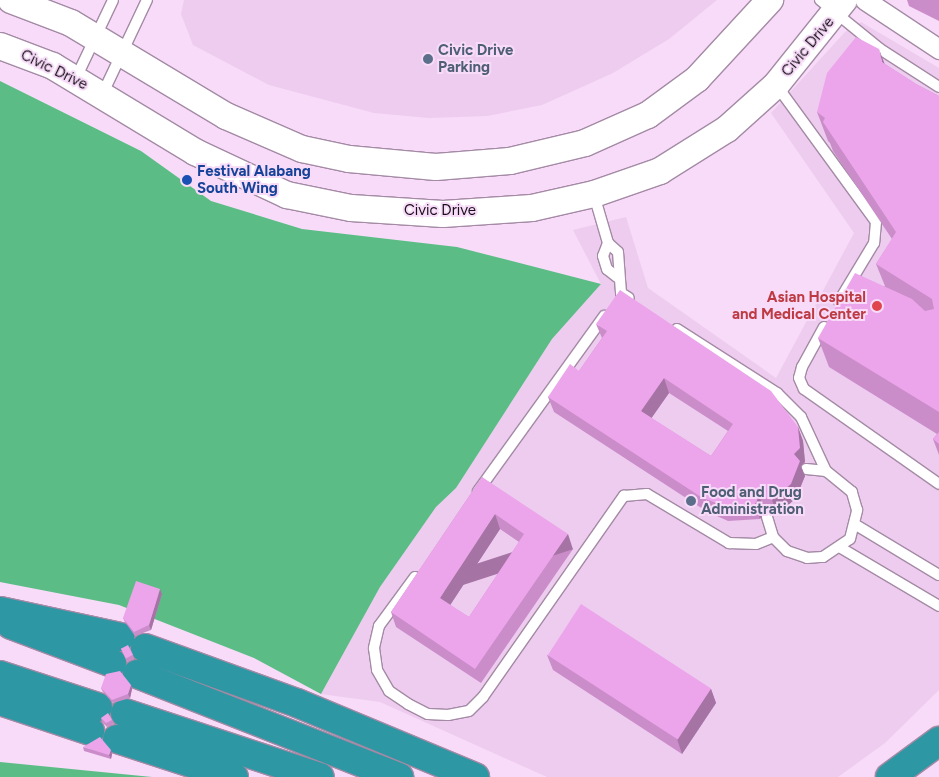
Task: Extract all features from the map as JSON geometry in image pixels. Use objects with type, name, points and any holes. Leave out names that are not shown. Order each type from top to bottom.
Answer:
[{"type":"highway","points":[[0,611],[120,637]]},
{"type":"highway","points":[[0,621],[112,663]]},
{"type":"highway","points":[[145,648],[297,703],[475,777]]},
{"type":"highway","points":[[0,668],[29,681],[94,719],[0,701]]},
{"type":"highway","points":[[0,674],[29,681]]},
{"type":"highway","points":[[137,674],[399,777]]},
{"type":"highway","points":[[125,713],[320,777]]},
{"type":"highway","points":[[117,739],[234,777]]},
{"type":"highway","points":[[890,777],[939,741]]},
{"type":"main road","points":[[11,0],[95,36],[226,116],[302,149],[349,159],[436,167],[510,161],[585,143],[648,115],[697,79],[770,0]]},
{"type":"main road","name":"Civic Drive","points":[[0,46],[76,78],[195,152],[287,195],[351,208],[444,214],[532,208],[594,194],[660,171],[727,129],[776,85],[833,4]]},
{"type":"street","points":[[865,0],[939,49]]},
{"type":"lane","points":[[76,78],[113,0]]},
{"type":"lane","points":[[102,95],[147,0]]},
{"type":"lane","points":[[833,4],[939,87]]},
{"type":"lane","points":[[776,85],[876,222],[874,243],[856,281],[831,315],[802,367],[804,389],[939,484]]},
{"type":"lane","points":[[472,500],[615,301],[617,277],[621,266],[618,252],[608,243],[594,194]]},
{"type":"lane","points":[[608,243],[603,256],[607,269],[617,277]]},
{"type":"lane","points":[[615,301],[637,304]]},
{"type":"lane","points":[[670,324],[777,393],[801,417],[826,471],[852,492],[856,525],[841,548],[823,558],[806,558],[786,551],[773,537],[767,517]]},
{"type":"lane","points":[[806,469],[826,471]]},
{"type":"lane","points":[[426,563],[379,626],[374,648],[377,670],[389,690],[428,714],[448,715],[469,711],[483,697],[624,496],[647,494],[729,543],[756,544],[773,537]]},
{"type":"lane","points":[[856,525],[939,575]]},
{"type":"lane","points":[[841,548],[939,606]]},
{"type":"shaded area","name":"Civic Drive Parking","points":[[184,0],[717,0],[669,39],[613,73],[542,105],[487,116],[429,118],[374,113],[269,85],[193,45],[181,14]]},
{"type":"shaded area","name":"Food and Drug Administration","points":[[861,22],[939,68],[939,690],[885,743],[838,777],[547,777],[380,702],[321,694],[380,587],[436,507],[456,488],[552,339],[601,284],[573,230],[626,217],[648,288],[776,378],[854,233],[771,113],[845,32]]},
{"type":"green space","points":[[0,81],[141,151],[211,201],[302,229],[457,247],[601,284],[552,339],[456,488],[436,507],[380,587],[321,694],[254,658],[119,605],[0,582]]},
{"type":"green space","points":[[0,762],[152,777],[0,777]]},
{"type":"building","points":[[856,37],[879,49],[882,62],[939,96],[939,412],[818,338],[855,273],[912,299],[925,311],[934,309],[932,299],[876,264],[896,232],[823,122],[825,118],[817,112],[827,73]]},
{"type":"building","points":[[620,290],[771,391],[798,427],[800,448],[794,454],[800,461],[791,484],[772,500],[759,496],[755,504],[723,506],[701,497],[548,397],[570,364],[579,371],[607,331],[596,324]],"holes":[[[664,378],[733,424],[711,456],[641,411]]]},
{"type":"building","points":[[939,432],[939,444],[933,439]]},
{"type":"building","points":[[482,477],[568,534],[475,669],[391,612]],"holes":[[[495,514],[524,534],[469,617],[440,598]]]},
{"type":"building","points":[[136,581],[160,589],[149,625],[134,632],[123,618]]},
{"type":"building","points":[[581,604],[711,688],[678,740],[548,655]]},
{"type":"building","points":[[128,645],[133,655],[126,658],[121,649]]},
{"type":"building","points":[[120,671],[131,685],[128,694],[112,700],[101,688],[106,674]]},
{"type":"building","points":[[108,713],[112,720],[106,723],[101,718]]},
{"type":"building","points":[[100,737],[111,750],[109,755],[83,747]]},
{"type":"place","name":"Civic Drive Parking","points":[[428,59]]},
{"type":"place","name":"Festival Alabang South Wing","points":[[187,180]]},
{"type":"place","name":"Asian Hospital and Medical Center","points":[[877,306]]},
{"type":"place","name":"Food and Drug Administration","points":[[691,501]]}]
